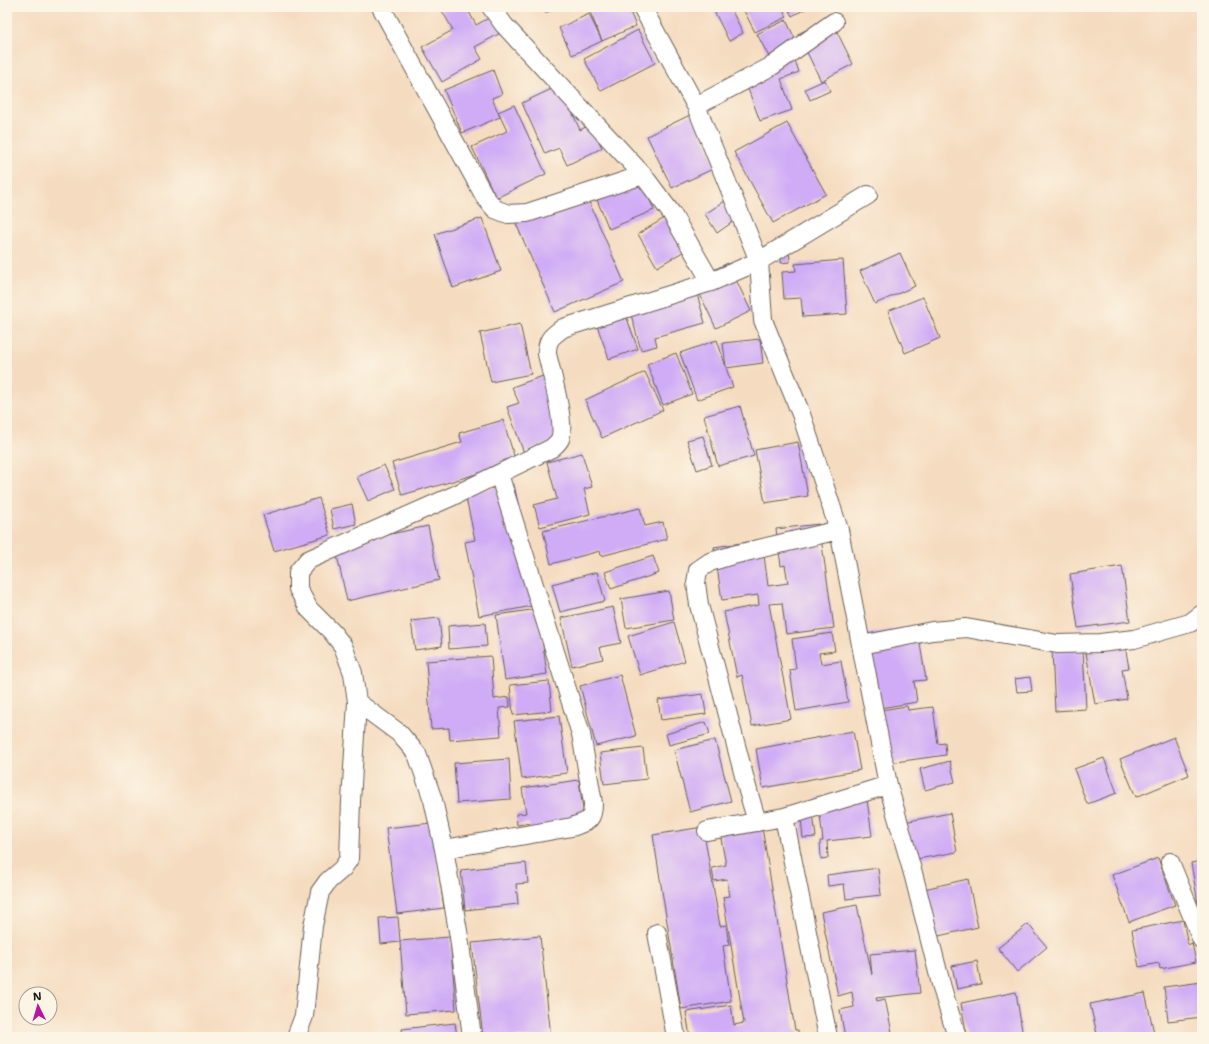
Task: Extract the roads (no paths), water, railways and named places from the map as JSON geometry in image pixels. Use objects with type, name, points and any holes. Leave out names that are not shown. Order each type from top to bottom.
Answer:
[{"type":"street","points":[[381,7],[485,197],[495,209],[508,214],[526,213],[643,175]]},
{"type":"street","points":[[491,7],[504,25],[643,175],[672,214],[711,282]]},
{"type":"street","points":[[642,7],[696,106],[759,261],[763,320],[801,414],[839,530],[888,785],[914,877],[942,988],[957,1037]]},
{"type":"street","points":[[696,106],[772,66],[834,22]]},
{"type":"street","points":[[296,1037],[304,1016],[313,926],[320,892],[328,881],[342,869],[350,858],[351,801],[357,702],[353,673],[342,646],[332,632],[308,609],[298,589],[298,572],[308,560],[453,496],[552,448],[560,440],[562,420],[547,354],[547,344],[554,335],[563,328],[711,282],[759,261],[868,195]]},
{"type":"street","points":[[444,850],[572,827],[588,820],[593,813],[593,803],[581,734],[499,474]]},
{"type":"street","points":[[757,822],[699,604],[696,583],[698,570],[710,562],[733,555],[839,530]]},
{"type":"street","points":[[861,645],[932,631],[966,628],[1057,644],[1100,643],[1134,639],[1190,623],[1202,614]]},
{"type":"street","points":[[357,702],[399,733],[417,754],[432,800],[444,850],[459,937],[472,1037]]},
{"type":"street","points":[[707,831],[784,817],[888,785]]},
{"type":"street","points":[[784,817],[828,1037]]},
{"type":"street","points":[[1170,862],[1202,940]]},
{"type":"street","points":[[657,933],[676,1037]]}]
